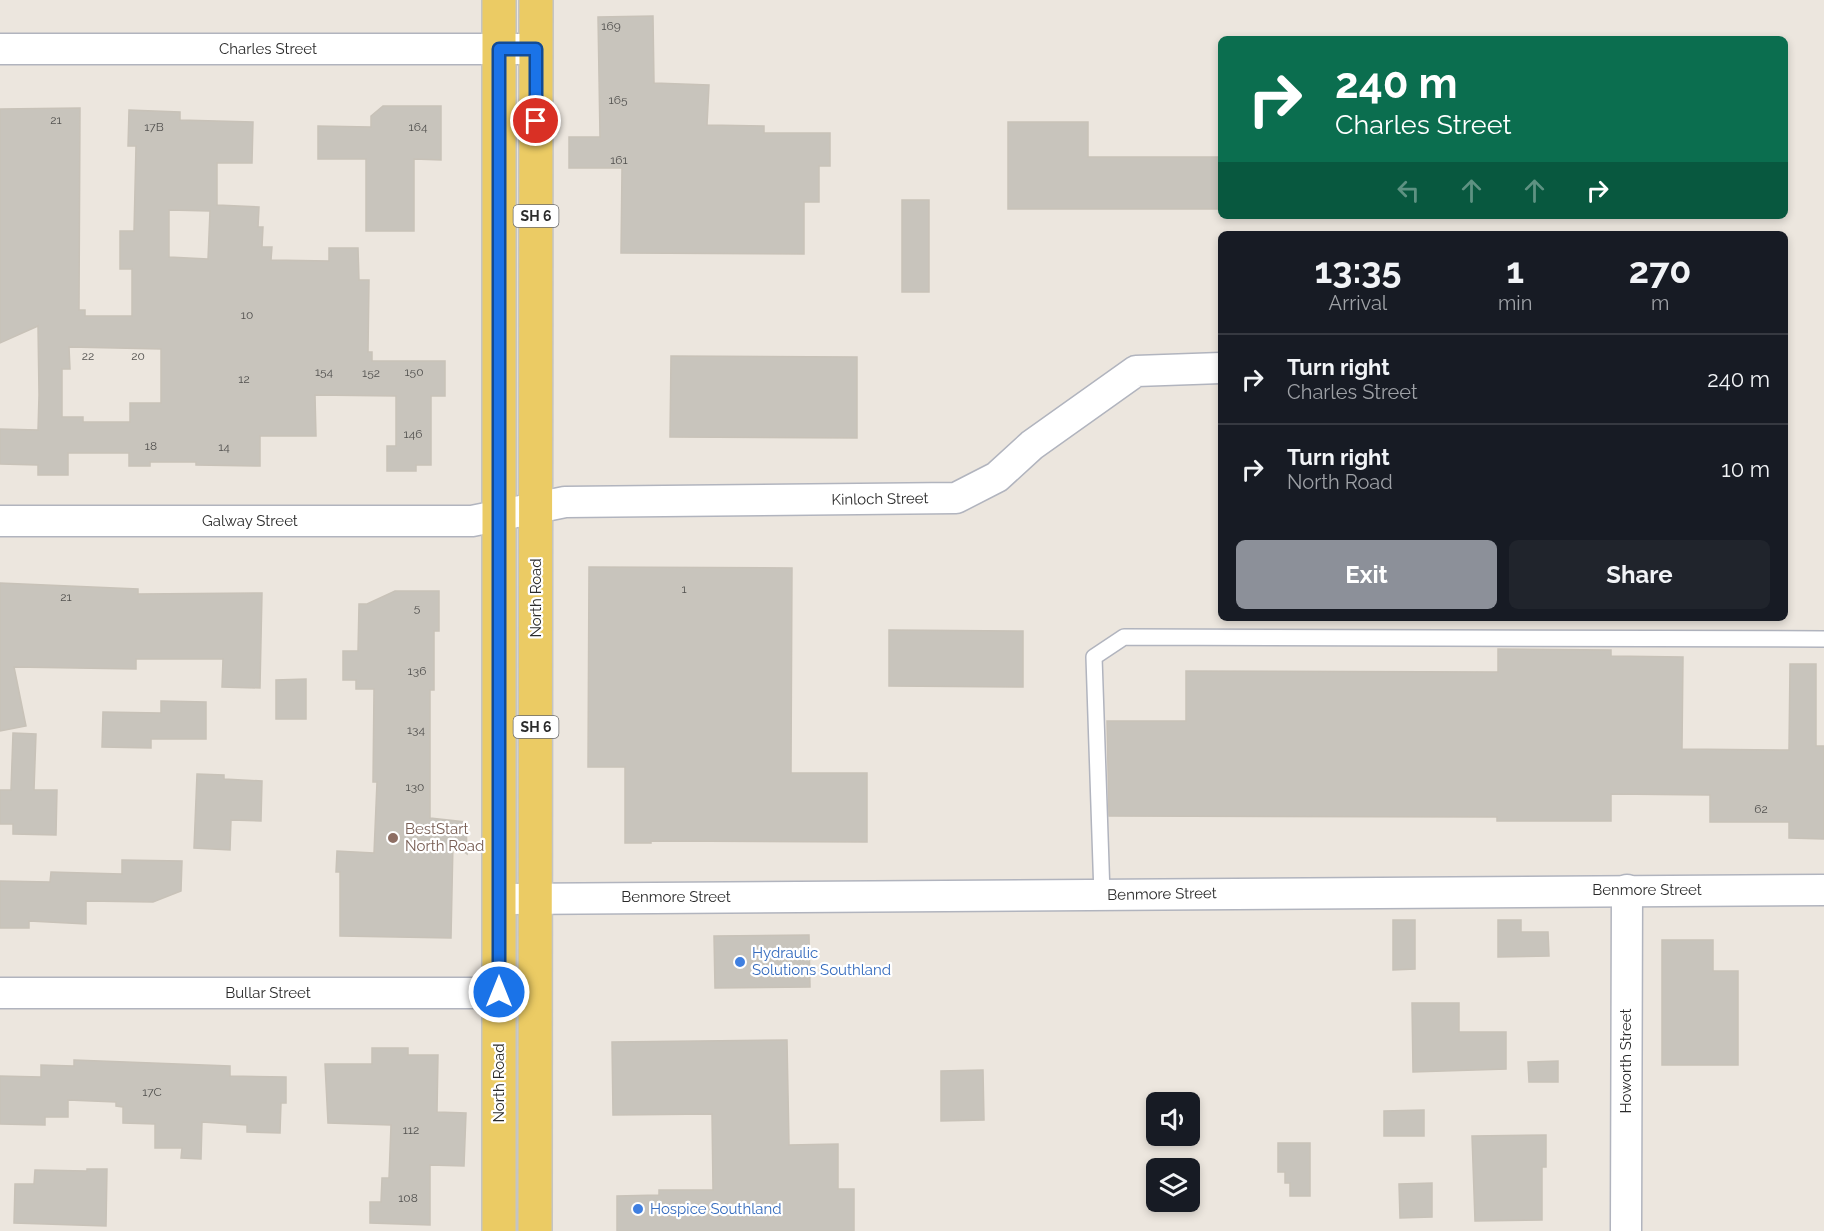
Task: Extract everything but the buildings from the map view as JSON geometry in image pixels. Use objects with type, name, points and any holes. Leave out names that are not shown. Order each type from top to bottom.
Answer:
[{"type":"main road","name":"North Road","points":[[499,1231],[500,0]]},
{"type":"main road","name":"North Road","points":[[535,1231],[536,0]]},
{"type":"street","name":"Charles Street","points":[[0,49],[536,49]]},
{"type":"street","name":"Kinloch Street","points":[[500,516],[565,502],[956,498],[997,477],[1032,445],[1136,371],[1218,368]]},
{"type":"street","name":"Galway Street","points":[[0,521],[472,520],[500,516]]},
{"type":"street","name":"Howorth Street","points":[[1626,1231],[1627,890]]},
{"type":"street","name":"Benmore Street","points":[[499,899],[1824,890]]},
{"type":"street","name":"Bullar Street","points":[[0,993],[536,993]]},
{"type":"lane","points":[[1102,895],[1094,657],[1124,637],[1824,639]]},
{"type":"place","name":"BestStart North Road","points":[[393,838]]},
{"type":"place","name":"Hydraulic Solutions Southland","points":[[740,962]]},
{"type":"place","name":"Hospice Southland","points":[[638,1209]]},
{"type":"route","points":[[499,992],[499,49],[536,49],[536,121]]}]
